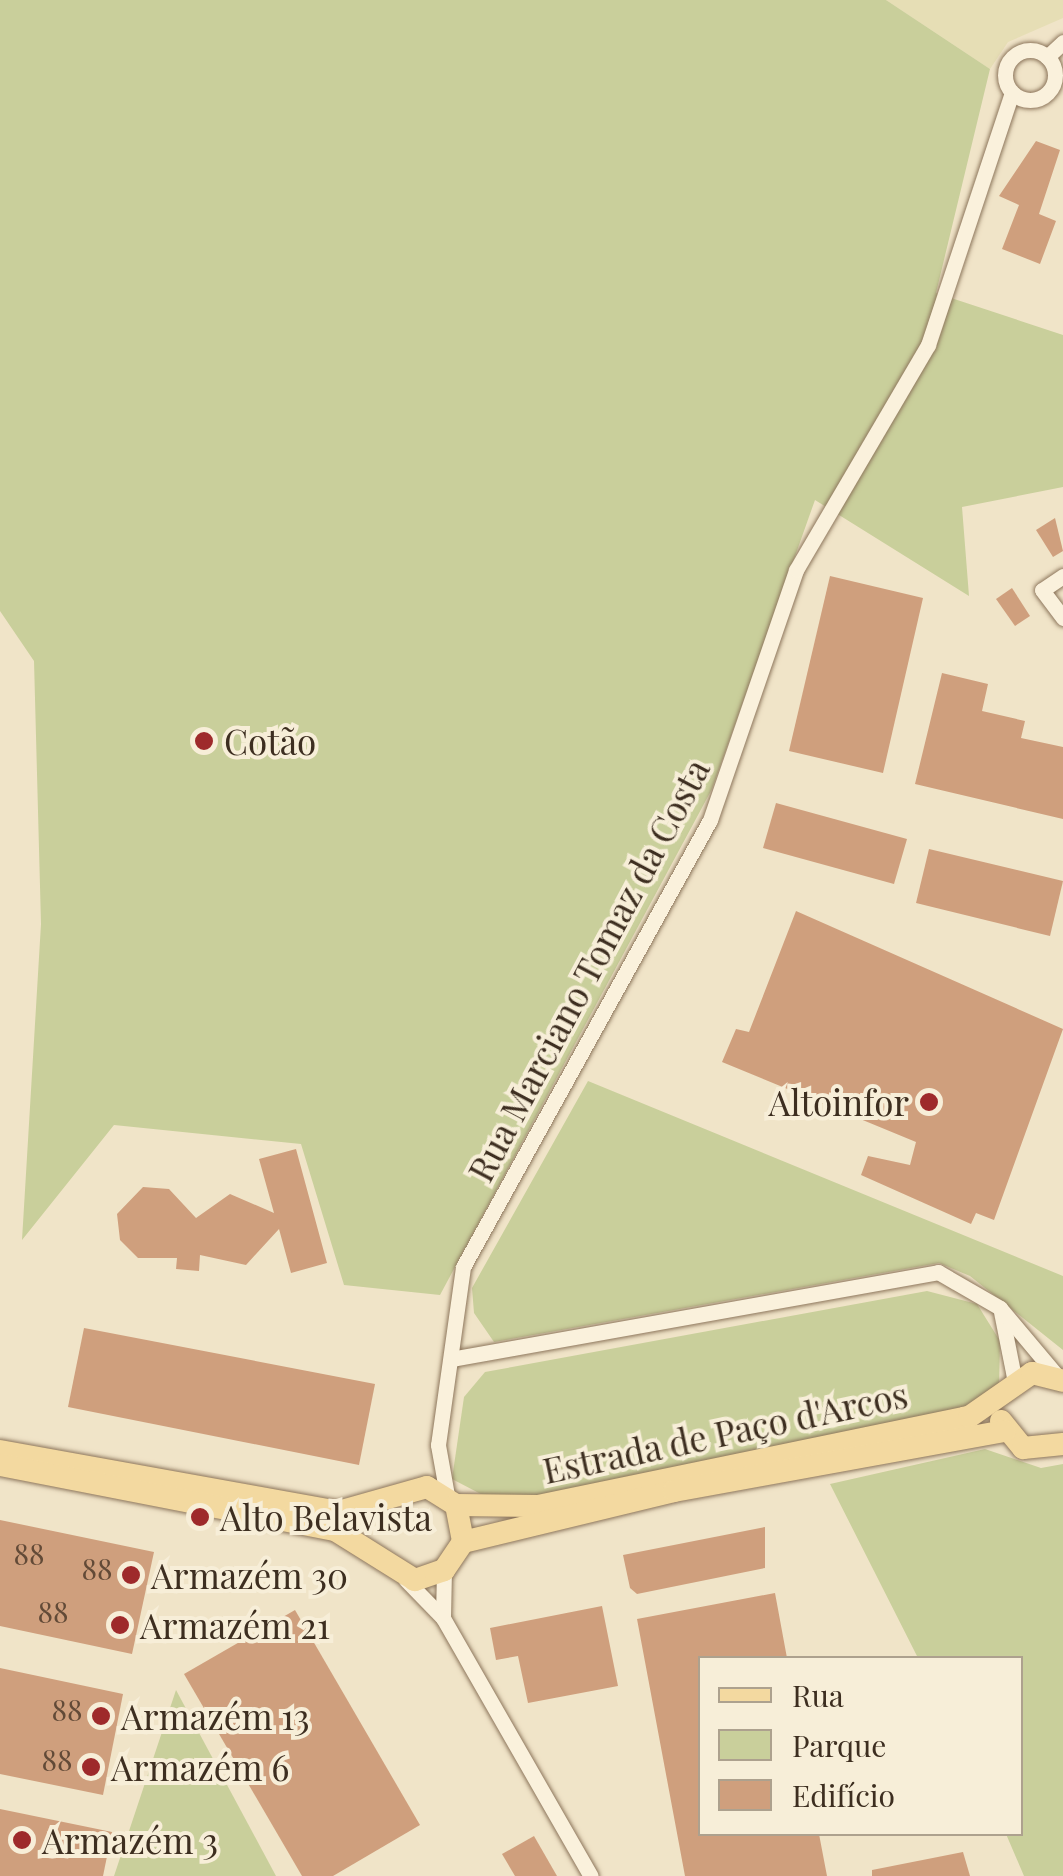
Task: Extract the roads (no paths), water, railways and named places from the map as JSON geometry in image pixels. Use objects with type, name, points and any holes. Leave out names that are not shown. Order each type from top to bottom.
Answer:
[{"type":"main road","name":"Estrada de Paço d'Arcos","points":[[413,1487],[451,1500],[538,1506],[969,1417],[1032,1373],[1061,1379]]},
{"type":"main road","points":[[1009,1390],[1005,1432],[1036,1452],[1063,1444]]},
{"type":"main road","name":"Estrada de Paço d'Arcos","points":[[463,1542],[674,1491],[1005,1432]]},
{"type":"main road","points":[[0,1450],[338,1512],[413,1487]]},
{"type":"main road","points":[[0,1465],[310,1523],[380,1557],[402,1577],[444,1570],[463,1542],[451,1500]]},
{"type":"main road","points":[[380,1557],[374,1526],[389,1498]]},
{"type":"street","points":[[1051,89],[1032,100],[1012,94],[1005,72],[1012,58],[1047,57],[1063,42]]},
{"type":"street","points":[[1047,57],[1051,89],[1063,104]]},
{"type":"street","name":"Rua Marciano Tomaz da Costa","points":[[451,1500],[438,1445],[451,1358],[456,1286],[472,1245],[710,820],[796,570],[928,345],[1012,94]]},
{"type":"street","points":[[1063,576],[1042,590],[1063,618]]},
{"type":"street","points":[[451,1358],[938,1272],[1000,1308],[1061,1379]]},
{"type":"street","points":[[1000,1308],[1009,1390]]},
{"type":"street","name":"Rua Marciano Tomaz da Costa","points":[[413,1487],[438,1445]]},
{"type":"street","points":[[442,1618],[444,1570]]},
{"type":"street","points":[[402,1577],[442,1618],[591,1876]]},
{"type":"place","name":"Cotão","points":[[204,741]]},
{"type":"place","name":"Altoinfor","points":[[929,1102]]},
{"type":"place","name":"Alto Belavista","points":[[200,1517]]},
{"type":"place","name":"Armazém 30","points":[[131,1575]]},
{"type":"place","name":"Armazém 21","points":[[120,1625]]},
{"type":"place","name":"Armazém 13","points":[[101,1716]]},
{"type":"place","name":"Armazém 6","points":[[91,1767]]},
{"type":"place","name":"Armazém 3","points":[[22,1840]]}]
